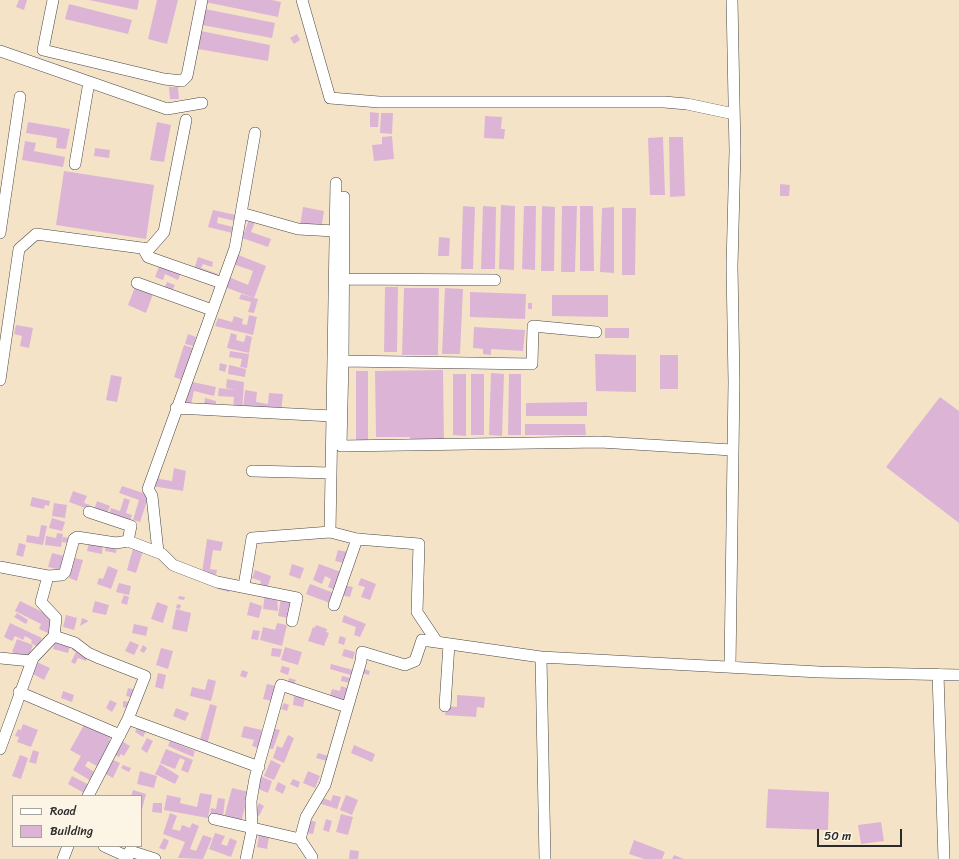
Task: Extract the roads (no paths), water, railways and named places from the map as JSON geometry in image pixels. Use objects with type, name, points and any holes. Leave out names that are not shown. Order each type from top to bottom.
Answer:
[{"type":"street","points":[[53,0],[43,50],[182,82],[187,76],[202,0]]},
{"type":"street","points":[[302,0],[330,98],[379,102],[664,102],[687,104],[734,114]]},
{"type":"street","points":[[730,667],[734,382],[732,266],[735,152],[732,0]]},
{"type":"street","points":[[0,51],[167,109],[202,103]]},
{"type":"street","points":[[75,164],[89,82]]},
{"type":"street","points":[[0,233],[20,97]]},
{"type":"street","points":[[0,380],[19,249],[36,234],[149,249],[164,232],[186,120]]},
{"type":"street","points":[[158,552],[152,496],[148,489],[235,248],[255,134]]},
{"type":"street","points":[[330,532],[336,183]]},
{"type":"street","points":[[344,197],[341,446],[600,442],[732,450]]},
{"type":"street","points":[[241,214],[298,228],[335,230]]},
{"type":"street","points":[[143,248],[148,257],[222,283]]},
{"type":"street","points":[[343,279],[495,280]]},
{"type":"street","points":[[137,283],[212,310]]},
{"type":"street","points":[[343,361],[532,364],[533,326],[596,332]]},
{"type":"street","points":[[176,408],[332,416]]},
{"type":"street","points":[[252,471],[331,474]]},
{"type":"street","points":[[89,512],[131,526],[128,541]]},
{"type":"street","points":[[244,586],[252,538],[330,532],[357,539],[419,544],[417,612],[437,642]]},
{"type":"street","points":[[0,568],[48,576],[62,575],[65,572],[74,539],[77,537],[116,543],[128,541],[162,554],[173,565],[217,582],[244,586],[297,598],[292,621]]},
{"type":"street","points":[[334,605],[357,539]]},
{"type":"street","points":[[0,749],[31,661],[45,643],[54,636],[56,618],[41,602],[48,576]]},
{"type":"street","points":[[54,636],[75,643],[88,653],[145,676],[128,720],[89,795]]},
{"type":"street","points":[[300,839],[306,817],[325,785],[361,661],[362,652],[405,665],[415,661],[422,640],[541,657],[819,672],[959,675]]},
{"type":"street","points":[[445,706],[449,644]]},
{"type":"street","points":[[541,657],[545,859]]},
{"type":"street","points":[[0,658],[31,661]]},
{"type":"street","points":[[938,674],[944,859]]},
{"type":"street","points":[[246,859],[252,828],[251,801],[281,685],[347,707]]},
{"type":"street","points":[[19,692],[120,735]]},
{"type":"street","points":[[128,720],[259,767]]},
{"type":"street","points":[[214,819],[300,839],[312,859]]},
{"type":"street","points":[[63,859],[68,847]]},
{"type":"street","points":[[106,847],[127,858],[130,851],[155,859]]}]
